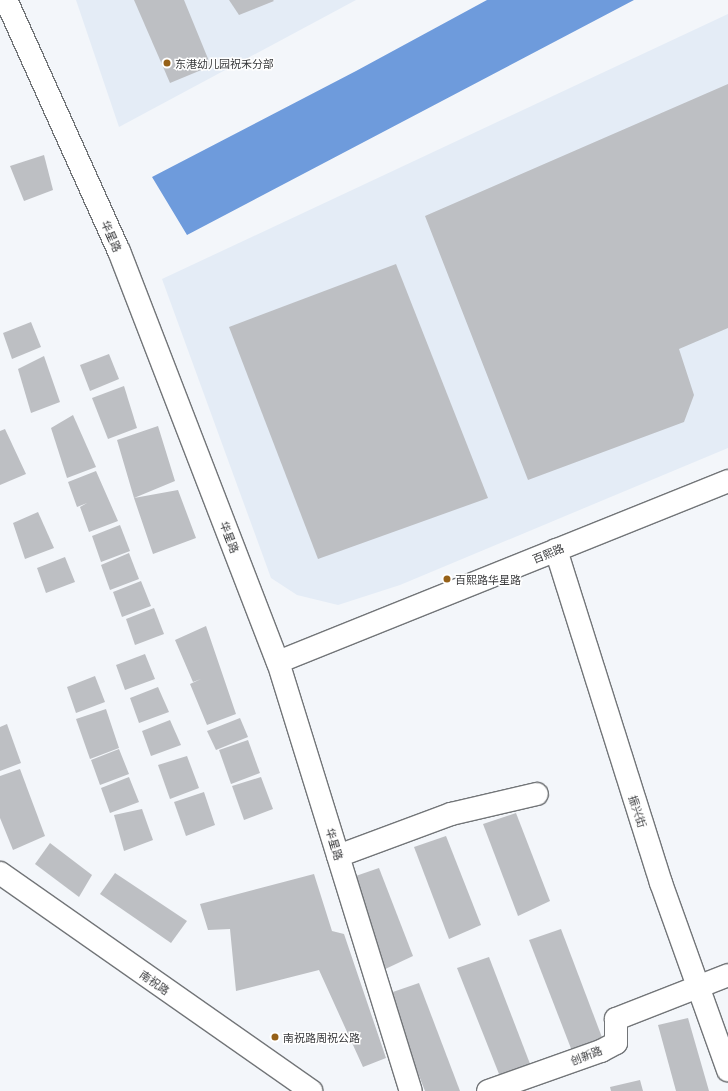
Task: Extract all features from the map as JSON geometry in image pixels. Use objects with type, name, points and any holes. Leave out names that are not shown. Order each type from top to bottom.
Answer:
[{"type":"street","name":"华星路","points":[[6,0],[119,251],[278,662],[411,1091]]},
{"type":"street","name":"百熙路","points":[[278,662],[728,481]]},
{"type":"street","name":"振兴街","points":[[556,550],[661,883],[728,1070]]},
{"type":"street","points":[[338,856],[451,814],[537,794]]},
{"type":"street","name":"南祝路","points":[[0,873],[311,1091]]},
{"type":"street","name":"创新路","points":[[488,1091],[601,1051],[616,1043],[616,1019],[728,975]]},
{"type":"shaded area","name":"东港幼儿园祝禾分部","points":[[76,0],[356,0],[119,127]]},
{"type":"shaded area","points":[[728,14],[728,448],[400,585],[338,605],[297,595],[271,578],[162,279]]},
{"type":"water","points":[[487,0],[634,0],[187,235],[152,177],[356,71]]},
{"type":"building","points":[[134,0],[184,0],[211,66],[170,83]]},
{"type":"building","points":[[229,0],[273,0],[274,1],[239,15]]},
{"type":"building","points":[[728,84],[728,328],[679,349],[694,395],[684,422],[528,480],[425,216]]},
{"type":"building","points":[[44,155],[53,190],[24,201],[10,166]]},
{"type":"building","points":[[396,264],[488,498],[318,559],[229,327]]},
{"type":"building","points":[[31,322],[41,347],[12,359],[3,333]]},
{"type":"building","points":[[109,354],[119,379],[90,391],[80,365]]},
{"type":"building","points":[[44,356],[60,402],[31,413],[18,369]]},
{"type":"building","points":[[124,386],[137,428],[108,439],[92,398]]},
{"type":"building","points":[[73,415],[96,467],[67,478],[51,428]]},
{"type":"building","points":[[158,426],[175,481],[134,498],[117,440]]},
{"type":"building","points":[[5,429],[26,474],[0,485],[0,431]]},
{"type":"building","points":[[96,471],[118,521],[89,532],[80,507],[87,503],[77,507],[68,482]]},
{"type":"building","points":[[178,490],[196,538],[153,554],[134,498]]},
{"type":"building","points":[[38,512],[54,548],[25,559],[13,523]]},
{"type":"building","points":[[120,525],[130,551],[101,562],[92,536]]},
{"type":"building","points":[[129,553],[139,579],[110,590],[101,565]]},
{"type":"building","points":[[65,557],[75,582],[46,593],[37,568]]},
{"type":"building","points":[[141,581],[151,606],[122,617],[113,592]]},
{"type":"building","points":[[154,608],[164,634],[135,645],[126,619]]},
{"type":"building","points":[[206,626],[236,714],[207,725],[190,684],[201,679],[193,682],[175,640]]},
{"type":"building","points":[[145,654],[155,679],[125,690],[116,665]]},
{"type":"building","points":[[95,676],[105,702],[76,713],[67,687]]},
{"type":"building","points":[[158,687],[169,712],[139,723],[130,698]]},
{"type":"building","points":[[106,709],[119,748],[90,759],[76,719]]},
{"type":"building","points":[[240,718],[248,737],[216,750],[207,731]]},
{"type":"building","points":[[170,720],[181,745],[151,756],[142,731]]},
{"type":"building","points":[[7,724],[21,763],[0,771],[0,727]]},
{"type":"building","points":[[248,740],[260,773],[231,784],[219,750]]},
{"type":"building","points":[[119,749],[129,774],[100,785],[91,760]]},
{"type":"building","points":[[187,756],[199,788],[170,799],[158,765]]},
{"type":"building","points":[[20,769],[45,836],[13,850],[0,818],[0,776]]},
{"type":"building","points":[[129,777],[139,802],[110,813],[101,788]]},
{"type":"building","points":[[261,777],[273,809],[244,820],[232,786]]},
{"type":"building","points":[[204,792],[215,825],[186,836],[174,802]]},
{"type":"building","points":[[142,809],[153,840],[124,851],[114,815]]},
{"type":"building","points":[[516,813],[550,901],[518,916],[483,824]]},
{"type":"building","points":[[446,836],[481,925],[449,939],[414,847]]},
{"type":"building","points":[[50,843],[92,875],[79,897],[35,864]]},
{"type":"building","points":[[379,868],[413,956],[381,971],[347,879]]},
{"type":"building","points":[[115,873],[187,921],[171,943],[100,894]]},
{"type":"building","points":[[314,874],[332,931],[344,934],[386,1058],[363,1067],[319,970],[236,991],[230,929],[208,930],[200,904]]},
{"type":"building","points":[[561,929],[603,1040],[572,1051],[529,940]]},
{"type":"building","points":[[489,957],[532,1069],[501,1079],[457,968]]},
{"type":"building","points":[[419,983],[460,1091],[425,1091],[387,994]]},
{"type":"building","points":[[688,1018],[709,1091],[676,1091],[658,1025]]},
{"type":"building","points":[[640,1080],[643,1091],[611,1091],[610,1087]]},
{"type":"place","name":"东港幼儿园祝禾分部","points":[[167,63]]},
{"type":"place","name":"百熙路华星路","points":[[447,579]]},
{"type":"place","name":"南祝路周祝公路","points":[[275,1037]]}]
